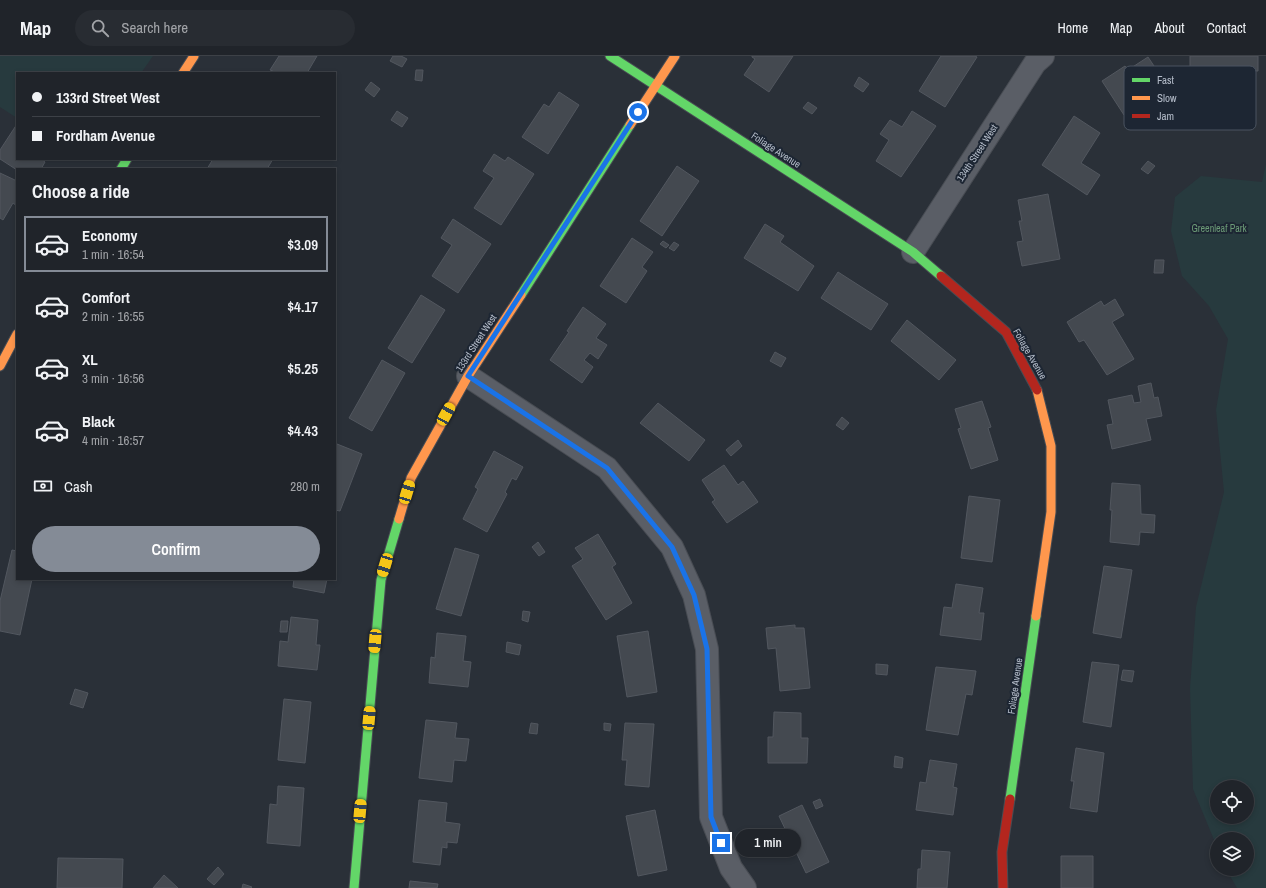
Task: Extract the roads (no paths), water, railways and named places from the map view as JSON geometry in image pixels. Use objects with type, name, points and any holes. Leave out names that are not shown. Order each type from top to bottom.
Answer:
[{"type":"street","points":[[184,72],[194,56]]},
{"type":"street","name":"Foliage Avenue","points":[[610,56],[913,252],[1006,332],[1036,387],[1050,446],[1051,512],[1002,852],[1003,888]]},
{"type":"street","name":"133rd Street West","points":[[354,888],[381,580],[411,478],[468,376],[674,56]]},
{"type":"street","name":"134th Street West","points":[[913,252],[1036,63],[1043,56]]},
{"type":"street","points":[[0,366],[16,336]]},
{"type":"street","points":[[468,376],[607,468],[672,547],[694,595],[707,649],[711,817],[731,868],[745,888]]},
{"type":"park label","name":"Greenleaf Park","points":[[1219,228]]}]
